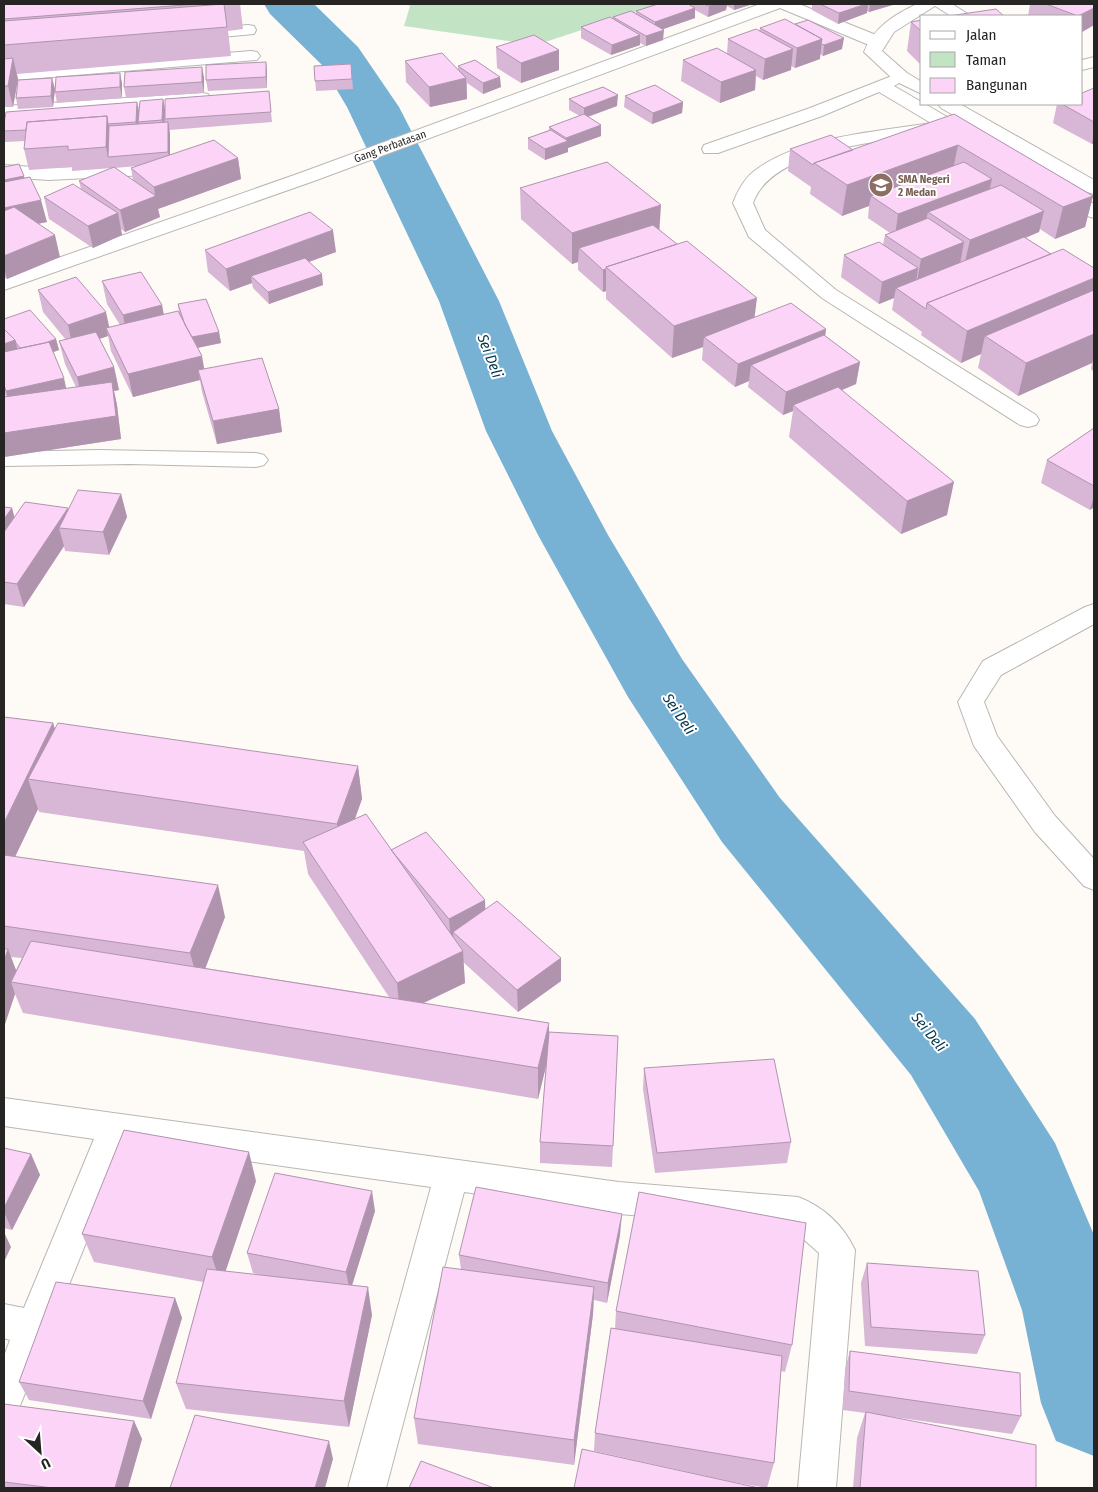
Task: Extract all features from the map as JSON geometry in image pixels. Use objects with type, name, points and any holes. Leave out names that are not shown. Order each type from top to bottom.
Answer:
[{"type":"street","name":"Gang Perbatasan","points":[[4,284],[307,177],[775,4]]},
{"type":"street","points":[[785,4],[875,41]]},
{"type":"street","points":[[920,88],[901,77],[873,52],[875,41],[908,14],[930,4]]},
{"type":"street","points":[[940,4],[961,15]]},
{"type":"street","points":[[172,36],[248,30]]},
{"type":"street","points":[[4,76],[251,56]]},
{"type":"street","points":[[711,149],[816,112],[901,77]]},
{"type":"street","points":[[881,86],[974,141]]},
{"type":"street","points":[[4,111],[220,97]]},
{"type":"street","points":[[949,105],[1094,188]]},
{"type":"street","points":[[816,112],[860,140]]},
{"type":"street","points":[[948,125],[860,140],[806,153],[772,168],[758,178],[749,188],[743,203],[756,233],[829,294],[1028,420]]},
{"type":"street","points":[[4,171],[49,174],[159,170]]},
{"type":"street","points":[[1043,182],[1094,212]]},
{"type":"street","points":[[4,459],[91,455],[179,455],[256,460]]},
{"type":"street","points":[[1094,613],[992,668],[971,702],[984,739],[1044,824],[1094,878]]},
{"type":"street","points":[[4,1112],[116,1126],[619,1198],[798,1213],[829,1237],[837,1250],[817,1488]]},
{"type":"street","points":[[4,1400],[19,1324],[116,1126]]},
{"type":"street","points":[[367,1488],[451,1175]]},
{"type":"green space","points":[[407,4],[661,4],[536,45],[404,26],[410,6]]},
{"type":"building","points":[[4,4],[197,4],[4,19]]},
{"type":"building","points":[[224,4],[227,27],[4,45],[4,21]]},
{"type":"building","points":[[658,4],[688,4],[695,8],[655,22],[636,11]]},
{"type":"building","points":[[820,4],[866,4],[839,13]]},
{"type":"building","points":[[1046,4],[1094,4],[1094,8],[1080,15]]},
{"type":"building","points":[[996,9],[1003,15],[956,15]]},
{"type":"building","points":[[631,11],[664,30],[646,36],[613,17]]},
{"type":"building","points":[[610,17],[640,35],[612,45],[581,27]]},
{"type":"building","points":[[785,19],[822,39],[797,48],[760,28]]},
{"type":"building","points":[[808,20],[844,38],[824,45],[821,44],[822,39],[795,24]]},
{"type":"building","points":[[920,20],[920,30],[911,22]]},
{"type":"building","points":[[756,29],[793,49],[765,59],[728,39]]},
{"type":"building","points":[[534,35],[559,50],[521,63],[496,47]]},
{"type":"building","points":[[717,48],[756,70],[721,82],[683,60]]},
{"type":"building","points":[[442,53],[466,78],[429,87],[405,61]]},
{"type":"building","points":[[13,58],[8,86],[4,86],[4,59]]},
{"type":"building","points":[[475,60],[500,77],[483,83],[458,66]]},
{"type":"building","points":[[266,62],[266,77],[206,80],[206,65]]},
{"type":"building","points":[[351,64],[352,79],[315,81],[314,66]]},
{"type":"building","points":[[202,67],[202,82],[124,87],[125,72]]},
{"type":"building","points":[[120,73],[120,87],[55,92],[56,77]]},
{"type":"building","points":[[52,78],[51,96],[16,98],[18,80]]},
{"type":"building","points":[[655,85],[683,102],[653,113],[625,96]]},
{"type":"building","points":[[603,87],[618,95],[584,108],[569,99]]},
{"type":"building","points":[[1094,88],[1094,122],[1064,105],[1083,105],[1083,93]]},
{"type":"building","points":[[269,91],[271,112],[165,119],[165,99]]},
{"type":"building","points":[[163,99],[162,120],[138,122],[140,101]]},
{"type":"building","points":[[137,102],[136,122],[108,124],[107,116],[27,122],[26,130],[4,131],[6,112]]},
{"type":"building","points":[[584,114],[601,125],[566,138],[549,127]]},
{"type":"building","points":[[954,114],[1093,196],[1063,207],[958,145],[847,185],[814,163]]},
{"type":"building","points":[[107,116],[106,147],[68,150],[68,146],[24,149],[27,122]]},
{"type":"building","points":[[168,122],[168,152],[108,157],[109,126]]},
{"type":"building","points":[[551,130],[568,141],[545,149],[528,138]]},
{"type":"building","points":[[831,135],[853,150],[814,163],[813,165],[790,149]]},
{"type":"building","points":[[214,140],[238,158],[154,187],[131,168]]},
{"type":"building","points":[[607,162],[661,205],[572,233],[520,188]]},
{"type":"building","points":[[964,162],[992,179],[898,214],[871,196]]},
{"type":"building","points":[[19,164],[24,176],[4,180],[4,167]]},
{"type":"building","points":[[114,167],[156,196],[120,210],[79,181]]},
{"type":"building","points":[[30,177],[41,200],[4,208],[4,182]]},
{"type":"building","points":[[73,184],[118,213],[88,226],[44,197]]},
{"type":"building","points":[[1001,185],[1044,211],[970,240],[928,212]]},
{"type":"building","points":[[14,207],[55,235],[4,256],[4,211]]},
{"type":"building","points":[[310,212],[333,230],[226,269],[205,250]]},
{"type":"building","points":[[928,218],[964,242],[921,259],[885,235]]},
{"type":"building","points":[[653,225],[677,244],[606,267],[603,270],[579,248]]},
{"type":"building","points":[[1024,237],[1051,254],[927,303],[926,309],[896,288]]},
{"type":"building","points":[[687,241],[757,298],[674,326],[606,267]]},
{"type":"building","points":[[879,242],[918,268],[882,282],[844,255]]},
{"type":"building","points":[[1063,249],[1094,268],[1094,278],[967,331],[927,303]]},
{"type":"building","points":[[305,258],[322,274],[268,292],[251,276]]},
{"type":"building","points":[[141,272],[162,305],[123,315],[102,281]]},
{"type":"building","points":[[76,277],[106,312],[68,325],[38,290]]},
{"type":"building","points":[[1094,290],[1094,334],[1026,363],[985,336]]},
{"type":"building","points":[[206,299],[219,332],[192,337],[185,325],[178,304]]},
{"type":"building","points":[[791,303],[826,329],[738,364],[704,337]]},
{"type":"building","points":[[30,310],[56,339],[20,348],[4,329],[4,319]]},
{"type":"building","points":[[178,311],[202,356],[128,374],[106,328]]},
{"type":"building","points":[[4,329],[15,340],[4,344]]},
{"type":"building","points":[[96,332],[114,367],[77,377],[59,341]]},
{"type":"building","points":[[824,335],[860,362],[786,392],[751,365]]},
{"type":"building","points":[[49,342],[64,378],[6,391],[4,385],[4,352]]},
{"type":"building","points":[[262,358],[279,409],[213,421],[198,370]]},
{"type":"building","points":[[112,382],[116,416],[4,433],[4,397]]},
{"type":"building","points":[[838,387],[954,482],[907,501],[793,405]]},
{"type":"building","points":[[1094,428],[1094,486],[1047,460]]},
{"type":"building","points":[[78,490],[121,494],[103,532],[59,528]]},
{"type":"building","points":[[25,502],[68,508],[17,584],[4,582],[4,532]]},
{"type":"building","points":[[4,507],[12,508],[4,519]]},
{"type":"building","points":[[4,717],[53,723],[4,823]]},
{"type":"building","points":[[58,723],[358,766],[337,824],[28,779]]},
{"type":"building","points":[[366,814],[463,951],[397,983],[303,842]]},
{"type":"building","points":[[426,832],[485,900],[449,919],[391,850]]},
{"type":"building","points":[[4,855],[218,885],[190,953],[4,926]]},
{"type":"building","points":[[497,901],[561,958],[517,990],[453,932]]},
{"type":"building","points":[[31,941],[549,1023],[538,1068],[11,982]]},
{"type":"building","points":[[4,949],[8,949],[4,961]]},
{"type":"building","points":[[549,1032],[618,1036],[613,1146],[540,1142]]},
{"type":"building","points":[[774,1059],[791,1142],[657,1153],[644,1068]]},
{"type":"building","points":[[124,1130],[249,1152],[212,1257],[82,1234]]},
{"type":"building","points":[[4,1148],[31,1154],[4,1208]]},
{"type":"building","points":[[275,1173],[372,1191],[346,1272],[247,1253]]},
{"type":"building","points":[[476,1187],[622,1214],[608,1283],[459,1255]]},
{"type":"building","points":[[639,1192],[806,1223],[792,1345],[616,1311]]},
{"type":"building","points":[[867,1263],[978,1271],[985,1335],[871,1327]]},
{"type":"building","points":[[443,1267],[594,1287],[574,1440],[414,1418]]},
{"type":"building","points":[[207,1269],[368,1287],[344,1401],[176,1383]]},
{"type":"building","points":[[56,1282],[175,1298],[143,1401],[19,1382]]},
{"type":"building","points":[[611,1328],[782,1356],[774,1463],[595,1433]]},
{"type":"building","points":[[850,1351],[1020,1373],[1021,1416],[849,1391]]},
{"type":"building","points":[[4,1404],[134,1421],[115,1488],[53,1488],[4,1482]]},
{"type":"building","points":[[866,1412],[1036,1445],[1036,1488],[860,1488]]},
{"type":"building","points":[[195,1415],[329,1441],[315,1488],[170,1488]]},
{"type":"building","points":[[582,1449],[759,1488],[574,1488]]},
{"type":"building","points":[[421,1461],[494,1488],[409,1488]]},
{"type":"waterway","name":"Sei Deli","points":[[287,4],[341,57],[373,107],[469,301],[519,431],[573,535],[655,678],[751,820],[943,1047],[1021,1174],[1073,1310],[1094,1403]]},
{"type":"place","name":"SMA Negeri 2 Medan","points":[[881,185]]}]
